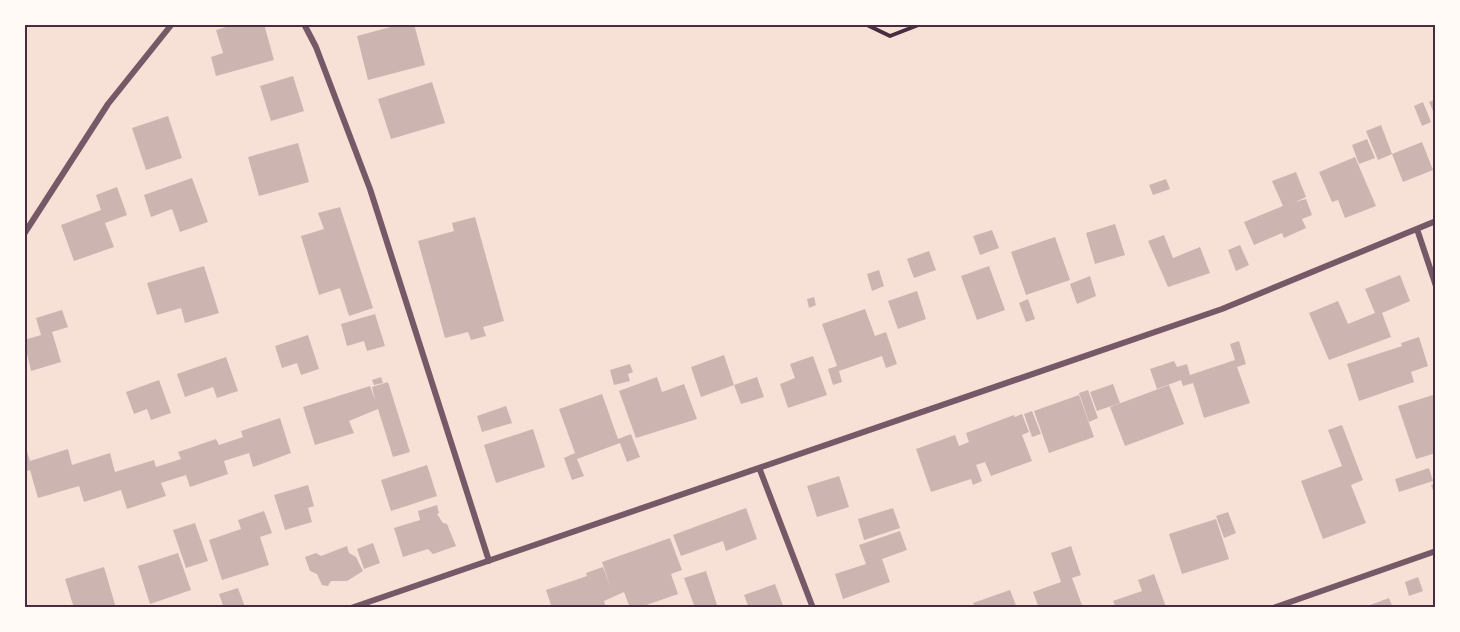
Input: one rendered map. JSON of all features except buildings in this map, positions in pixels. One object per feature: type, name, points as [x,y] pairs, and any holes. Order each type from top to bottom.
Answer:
[{"type":"street","points":[[24,234],[108,104],[172,24]]},
{"type":"street","points":[[304,24],[316,47],[370,189],[489,561]]},
{"type":"street","points":[[351,608],[759,470],[1222,309],[1436,221]]},
{"type":"street","points":[[1417,229],[1436,286]]},
{"type":"street","points":[[759,470],[813,608]]},
{"type":"street","points":[[1273,608],[1436,551]]},
{"type":"path","points":[[865,24],[890,36],[921,24]]}]
